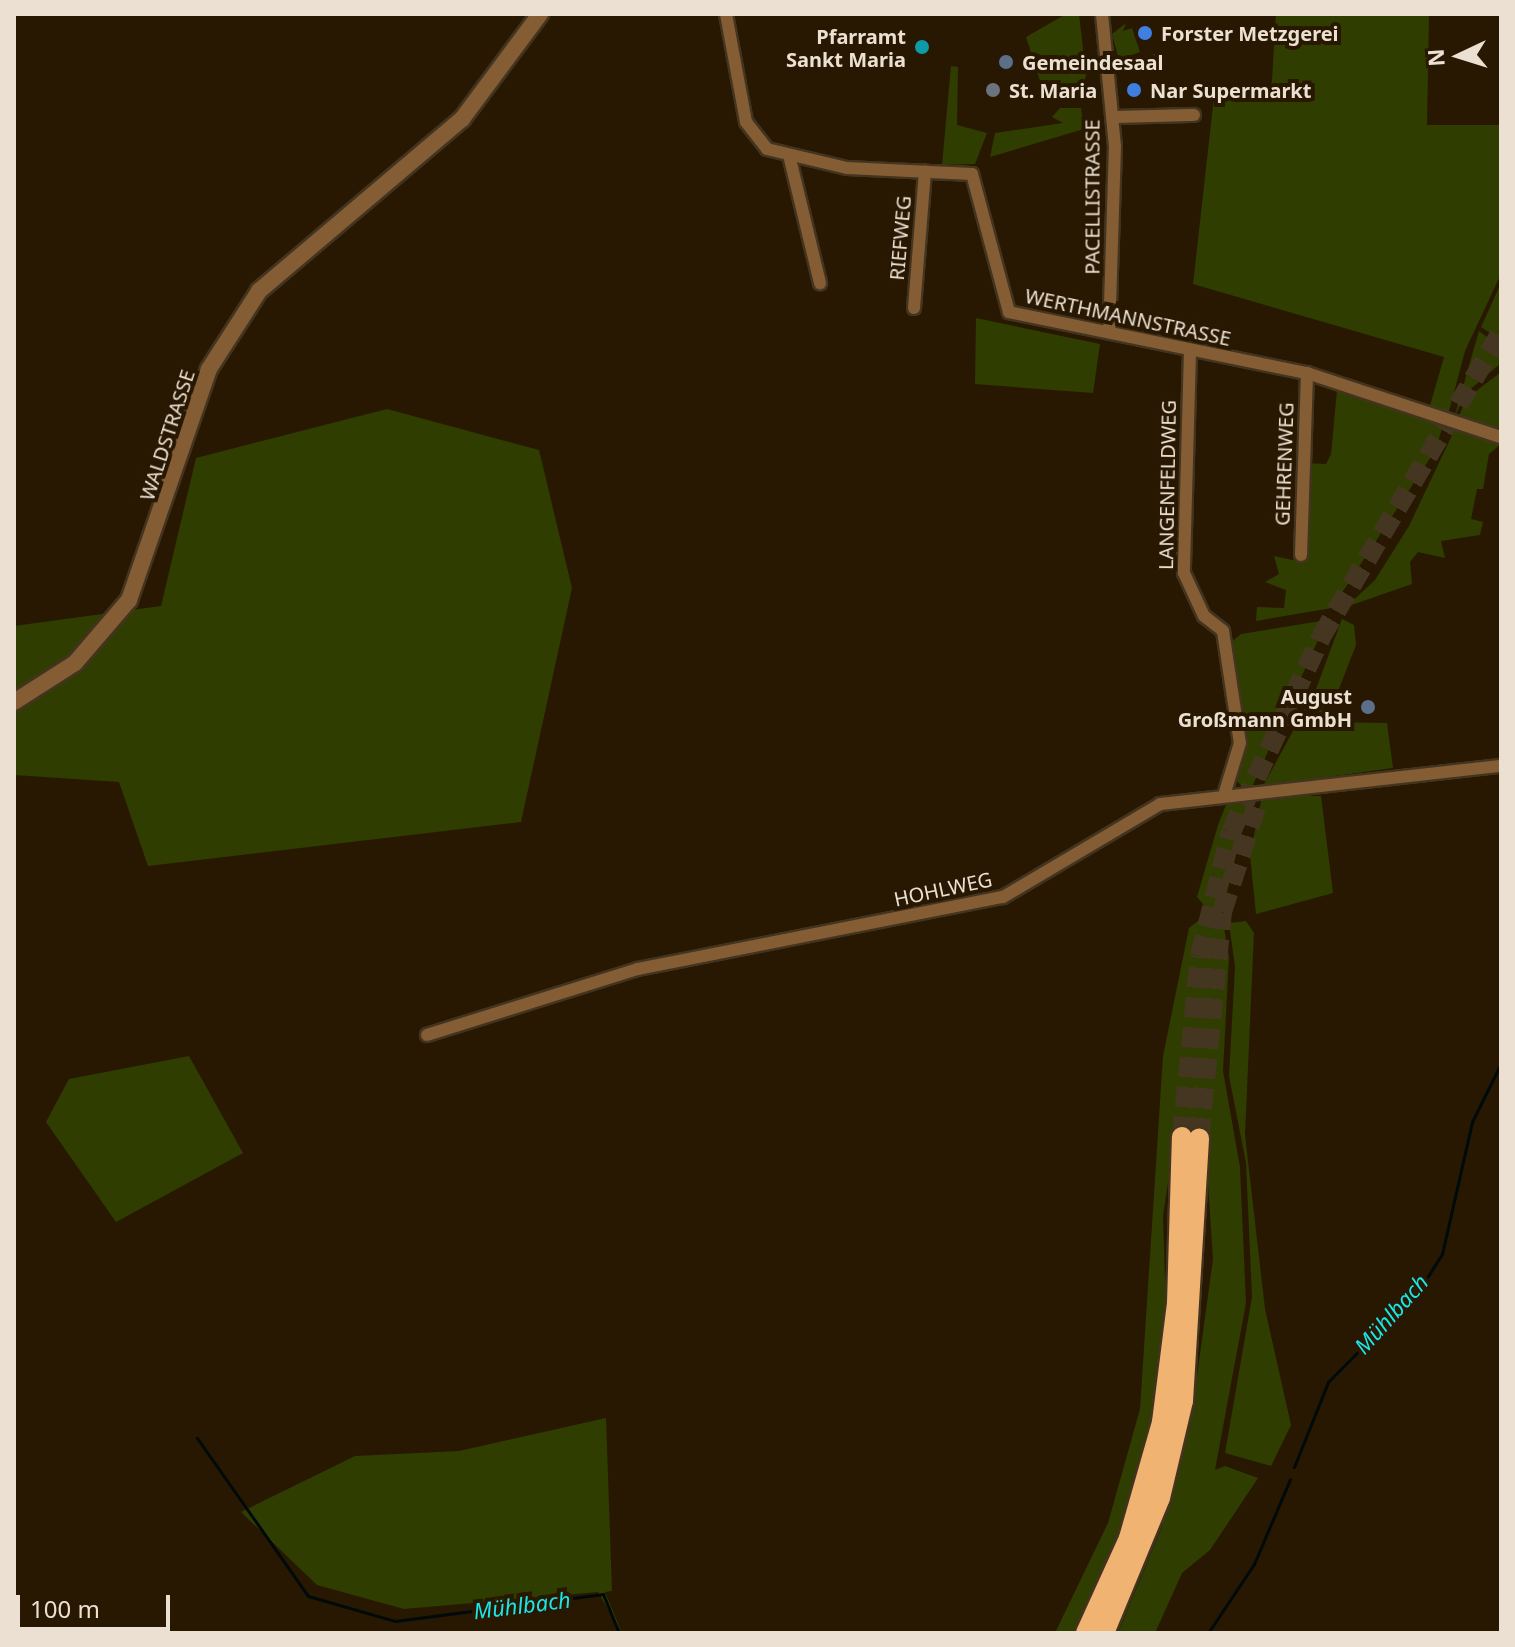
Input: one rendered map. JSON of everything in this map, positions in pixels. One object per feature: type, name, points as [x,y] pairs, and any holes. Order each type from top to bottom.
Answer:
[{"type":"highway","points":[[1086,1633],[1129,1538],[1162,1422],[1177,1303],[1190,1138],[1183,1401],[1155,1511],[1104,1633]]},
{"type":"street","name":"WALDSTRASSE","points":[[14,702],[75,663],[129,600],[198,395],[259,291],[462,119],[540,14]]},
{"type":"street","name":"WERTHMANNSTRASSE","points":[[726,14],[754,138],[790,159],[972,174],[1009,312],[1190,352],[1307,373],[1501,437]]},
{"type":"street","name":"PACELLISTRASSE","points":[[1102,14],[1112,117],[1109,332]]},
{"type":"street","points":[[1112,117],[1194,115]]},
{"type":"street","points":[[790,159],[820,283]]},
{"type":"street","name":"RIEFWEG","points":[[914,308],[925,171]]},
{"type":"street","name":"LANGENFELDWEG","points":[[1190,352],[1184,573],[1204,616],[1223,631],[1240,743],[1225,792]]},
{"type":"street","name":"GEHRENWEG","points":[[1301,555],[1307,373]]},
{"type":"street","name":"HOHLWEG","points":[[427,1035],[638,969],[1003,897],[1146,810],[1225,792],[1306,790],[1501,766]]},
{"type":"green space","points":[[1066,14],[1079,14],[1086,75],[1084,82],[1055,91],[1040,81],[1026,37]]},
{"type":"green space","points":[[1276,14],[1429,14],[1427,125],[1501,125],[1501,274],[1465,351],[1448,415],[1429,409],[1444,357],[1193,284],[1214,97],[1271,97]]},
{"type":"green space","points":[[1126,23],[1123,31],[1132,28],[1140,52],[1119,60],[1112,34]]},
{"type":"green space","points":[[1159,53],[1162,64],[1134,73],[1135,59]]},
{"type":"green space","points":[[951,66],[958,67],[957,125],[987,133],[975,164],[942,165]]},
{"type":"green space","points":[[1060,108],[1081,108],[1084,129],[990,157],[995,133],[1063,123],[1052,117]]},
{"type":"green space","points":[[1501,283],[1501,340],[1481,327]]},
{"type":"green space","points":[[976,318],[1100,344],[1093,393],[975,384]]},
{"type":"green space","points":[[1479,331],[1499,346],[1500,364],[1466,393],[1454,418]]},
{"type":"green space","points":[[1501,372],[1501,432],[1458,418],[1467,398]]},
{"type":"green space","points":[[1337,390],[1443,425],[1436,449],[1332,608],[1256,621],[1257,607],[1284,608],[1286,590],[1265,582],[1279,574],[1274,556],[1302,562],[1306,463],[1326,464],[1331,454]]},
{"type":"green space","points":[[387,409],[539,450],[572,588],[521,822],[148,866],[119,782],[14,775],[14,626],[161,606],[196,458]]},
{"type":"green space","points":[[1455,429],[1501,444],[1489,454],[1483,489],[1477,489],[1471,519],[1483,522],[1480,535],[1441,541],[1445,558],[1418,552],[1410,562],[1412,584],[1346,607],[1375,580],[1409,526]]},
{"type":"green space","points":[[1342,619],[1354,625],[1356,645],[1326,722],[1387,723],[1393,768],[1263,786],[1316,689]]},
{"type":"green space","points":[[1327,620],[1252,787],[1241,786],[1234,777],[1243,742],[1230,643],[1241,634]]},
{"type":"green space","points":[[1262,796],[1321,796],[1333,893],[1256,914],[1250,855]]},
{"type":"green space","points":[[1250,797],[1223,909],[1209,911],[1197,897],[1218,825],[1228,800]]},
{"type":"green space","points":[[1202,918],[1223,922],[1229,957],[1223,1071],[1240,1167],[1246,1303],[1215,1470],[1225,1466],[1258,1478],[1210,1550],[1182,1573],[1155,1633],[1118,1633],[1162,1527],[1197,1376],[1213,1259],[1205,1140],[1172,1156],[1163,1216],[1166,1308],[1152,1423],[1121,1530],[1073,1633],[1055,1633],[1108,1523],[1140,1409],[1163,1056],[1189,928]]},
{"type":"green space","points":[[1246,921],[1254,933],[1245,1135],[1265,1309],[1291,1425],[1271,1466],[1225,1453],[1252,1297],[1246,1163],[1229,1076],[1235,967],[1229,923]]},
{"type":"green space","points":[[189,1056],[243,1153],[116,1222],[46,1122],[69,1079]]},
{"type":"green space","points":[[606,1418],[612,1591],[605,1592],[622,1633],[598,1592],[404,1609],[317,1585],[241,1512],[355,1456],[459,1451]]},
{"type":"waterway","name":"Mühlbach","points":[[1294,1467],[1328,1382],[1419,1290],[1442,1254],[1472,1122],[1501,1063]]},
{"type":"waterway","name":"Mühlbach","points":[[197,1438],[308,1596],[395,1621],[603,1594],[619,1633]]},
{"type":"waterway","name":"Mühlbach","points":[[1208,1633],[1254,1564],[1290,1479]]},
{"type":"tunnel","points":[[1182,1137],[1200,956],[1231,832],[1321,637],[1501,333]]},
{"type":"tunnel","points":[[1199,1138],[1222,912],[1258,801]]},
{"type":"place","name":"Forster Metzgerei","points":[[1145,33]]},
{"type":"place","name":"Pfarramt Sankt Maria","points":[[922,47]]},
{"type":"place","name":"Gemeindesaal","points":[[1006,62]]},
{"type":"place","name":"St. Maria","points":[[993,90]]},
{"type":"place","name":"Nar Supermarkt","points":[[1134,90]]},
{"type":"place","name":"August Großmann GmbH","points":[[1368,707]]}]
